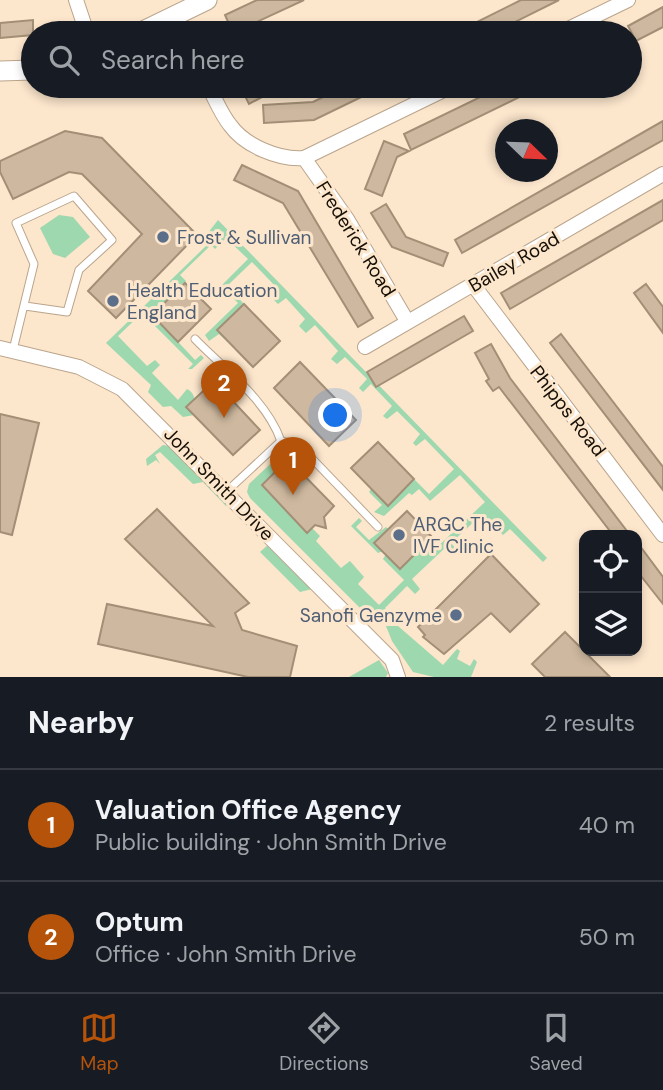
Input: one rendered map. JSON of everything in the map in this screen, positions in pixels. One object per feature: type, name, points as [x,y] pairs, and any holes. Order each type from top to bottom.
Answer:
[{"type":"street","points":[[76,0],[83,21]]},
{"type":"street","points":[[182,21],[207,0]]},
{"type":"street","points":[[585,21],[628,0]]},
{"type":"street","points":[[0,71],[21,70]]},
{"type":"street","points":[[215,98],[230,126],[249,142],[291,159],[304,158],[427,98]]},
{"type":"street","name":"Frederick Road","points":[[304,158],[347,219],[407,321]]},
{"type":"street","name":"Bailey Road","points":[[365,347],[663,174]]},
{"type":"street","name":"Phipps Road","points":[[474,285],[485,304],[663,536]]},
{"type":"street","name":"John Smith Drive","points":[[7,349],[79,367],[122,388],[392,660],[398,677]]},
{"type":"lane","points":[[7,349],[25,306],[34,264],[16,223],[74,196],[113,240],[79,270],[67,312],[25,306]]},
{"type":"lane","points":[[195,339],[245,387],[274,422],[281,441]]},
{"type":"lane","points":[[226,492],[281,441]]},
{"type":"lane","points":[[281,441],[299,445],[378,527]]},
{"type":"green space","points":[[59,215],[73,217],[90,237],[65,258],[53,254],[40,228]]},
{"type":"green space","points":[[218,220],[547,558],[543,562],[510,529],[503,535],[491,522],[486,525],[478,518],[451,543],[458,551],[453,556],[446,547],[412,579],[420,589],[415,594],[407,586],[385,608],[395,620],[374,622],[250,498],[247,492],[249,484],[281,454],[282,465],[262,485],[307,532],[312,528],[320,536],[316,541],[341,568],[350,561],[364,577],[358,584],[379,605],[404,580],[383,559],[386,554],[400,569],[428,542],[435,549],[485,502],[460,475],[430,501],[419,489],[412,495],[409,493],[384,516],[374,512],[382,505],[369,492],[371,489],[388,505],[414,479],[429,494],[454,469],[425,439],[416,446],[413,443],[420,434],[397,411],[387,419],[383,416],[392,406],[371,384],[363,392],[359,388],[367,379],[345,357],[337,364],[331,359],[338,351],[315,325],[306,333],[299,326],[305,319],[286,298],[278,304],[272,298],[279,290],[252,262],[227,286],[244,304],[217,330],[232,346],[219,334],[209,341],[205,335],[238,303],[221,286],[248,259],[226,238],[215,249],[211,245],[180,275],[186,281],[153,315],[195,360],[201,355],[204,358],[192,369],[188,369],[193,364],[142,313],[118,336],[147,366],[155,360],[160,365],[152,373],[178,400],[187,389],[190,391],[195,400],[194,415],[183,417],[171,406],[163,407],[148,392],[151,385],[106,343],[208,244],[204,238]]},
{"type":"green space","points":[[163,445],[170,446],[230,503],[226,506],[203,482],[193,484],[160,452],[155,455],[160,464],[156,460],[147,466],[146,459]]},
{"type":"green space","points":[[359,518],[362,521],[356,527],[369,540],[386,527],[388,529],[375,543],[383,551],[378,553],[351,526]]},
{"type":"green space","points":[[269,544],[312,589],[300,592],[260,552]]},
{"type":"green space","points":[[386,626],[398,626],[443,665],[457,649],[460,651],[457,659],[470,666],[474,659],[477,662],[471,677],[434,677],[413,672],[392,641]]},
{"type":"green space","points":[[379,660],[388,673],[386,677],[349,677]]},
{"type":"building","points":[[257,0],[304,0],[259,21],[228,21],[225,15]]},
{"type":"building","points":[[521,0],[559,0],[517,21],[479,21]]},
{"type":"building","points":[[663,7],[663,27],[642,38],[642,21],[637,21]]},
{"type":"building","points":[[21,21],[21,36],[0,38],[0,23]]},
{"type":"building","points":[[246,98],[260,98],[249,104]]},
{"type":"building","points":[[321,98],[359,98],[314,120],[264,123],[263,105],[313,102]]},
{"type":"building","points":[[478,98],[517,98],[411,150],[404,134]]},
{"type":"building","points":[[663,121],[663,140],[462,253],[455,240]]},
{"type":"building","points":[[65,131],[102,138],[197,235],[116,318],[88,291],[142,234],[82,174],[69,172],[13,199],[0,172],[0,161]]},
{"type":"building","points":[[384,141],[409,151],[397,157],[382,196],[365,189]]},
{"type":"building","points":[[242,165],[298,191],[373,318],[358,327],[283,203],[234,180]]},
{"type":"building","points":[[663,200],[663,220],[510,309],[501,293]]},
{"type":"building","points":[[386,204],[406,237],[448,253],[443,266],[392,247],[371,213]]},
{"type":"building","points":[[185,283],[211,309],[178,342],[152,315]]},
{"type":"building","points":[[646,284],[663,307],[663,333],[634,293]]},
{"type":"building","points":[[244,304],[280,341],[253,367],[217,330]]},
{"type":"building","points":[[464,316],[473,331],[376,387],[367,372]]},
{"type":"building","points":[[561,334],[663,467],[663,490],[550,343]]},
{"type":"building","points":[[491,344],[510,378],[626,530],[609,530],[499,387],[493,391],[475,353]]},
{"type":"building","points":[[300,362],[356,420],[329,446],[274,388]]},
{"type":"building","points":[[214,381],[260,430],[233,455],[186,407]]},
{"type":"building","points":[[0,414],[39,423],[12,535],[0,532]]},
{"type":"building","points":[[378,442],[414,479],[388,506],[351,468]]},
{"type":"building","points":[[288,459],[334,506],[324,517],[326,528],[315,525],[307,533],[262,485]]},
{"type":"building","points":[[157,509],[249,603],[235,613],[242,630],[297,646],[290,677],[248,677],[98,644],[107,604],[213,626],[125,539]]},
{"type":"building","points":[[407,511],[432,537],[400,569],[374,543]]},
{"type":"building","points":[[642,549],[663,577],[663,604],[642,577]]},
{"type":"building","points":[[491,554],[539,604],[510,632],[491,613],[444,654],[423,637],[425,635],[418,627]]},
{"type":"building","points":[[565,632],[579,646],[579,656],[589,656],[610,677],[545,677],[532,664]]},
{"type":"place","name":"Frost & Sullivan","points":[[163,237]]},
{"type":"place","name":"Health Education England","points":[[113,301]]},
{"type":"place","name":"Optum","points":[[224,418]]},
{"type":"place","name":"Valuation Office Agency","points":[[293,495]]},
{"type":"place","name":"ARGC The IVF Clinic","points":[[399,535]]},
{"type":"place","name":"Sanofi Genzyme","points":[[456,615]]}]
